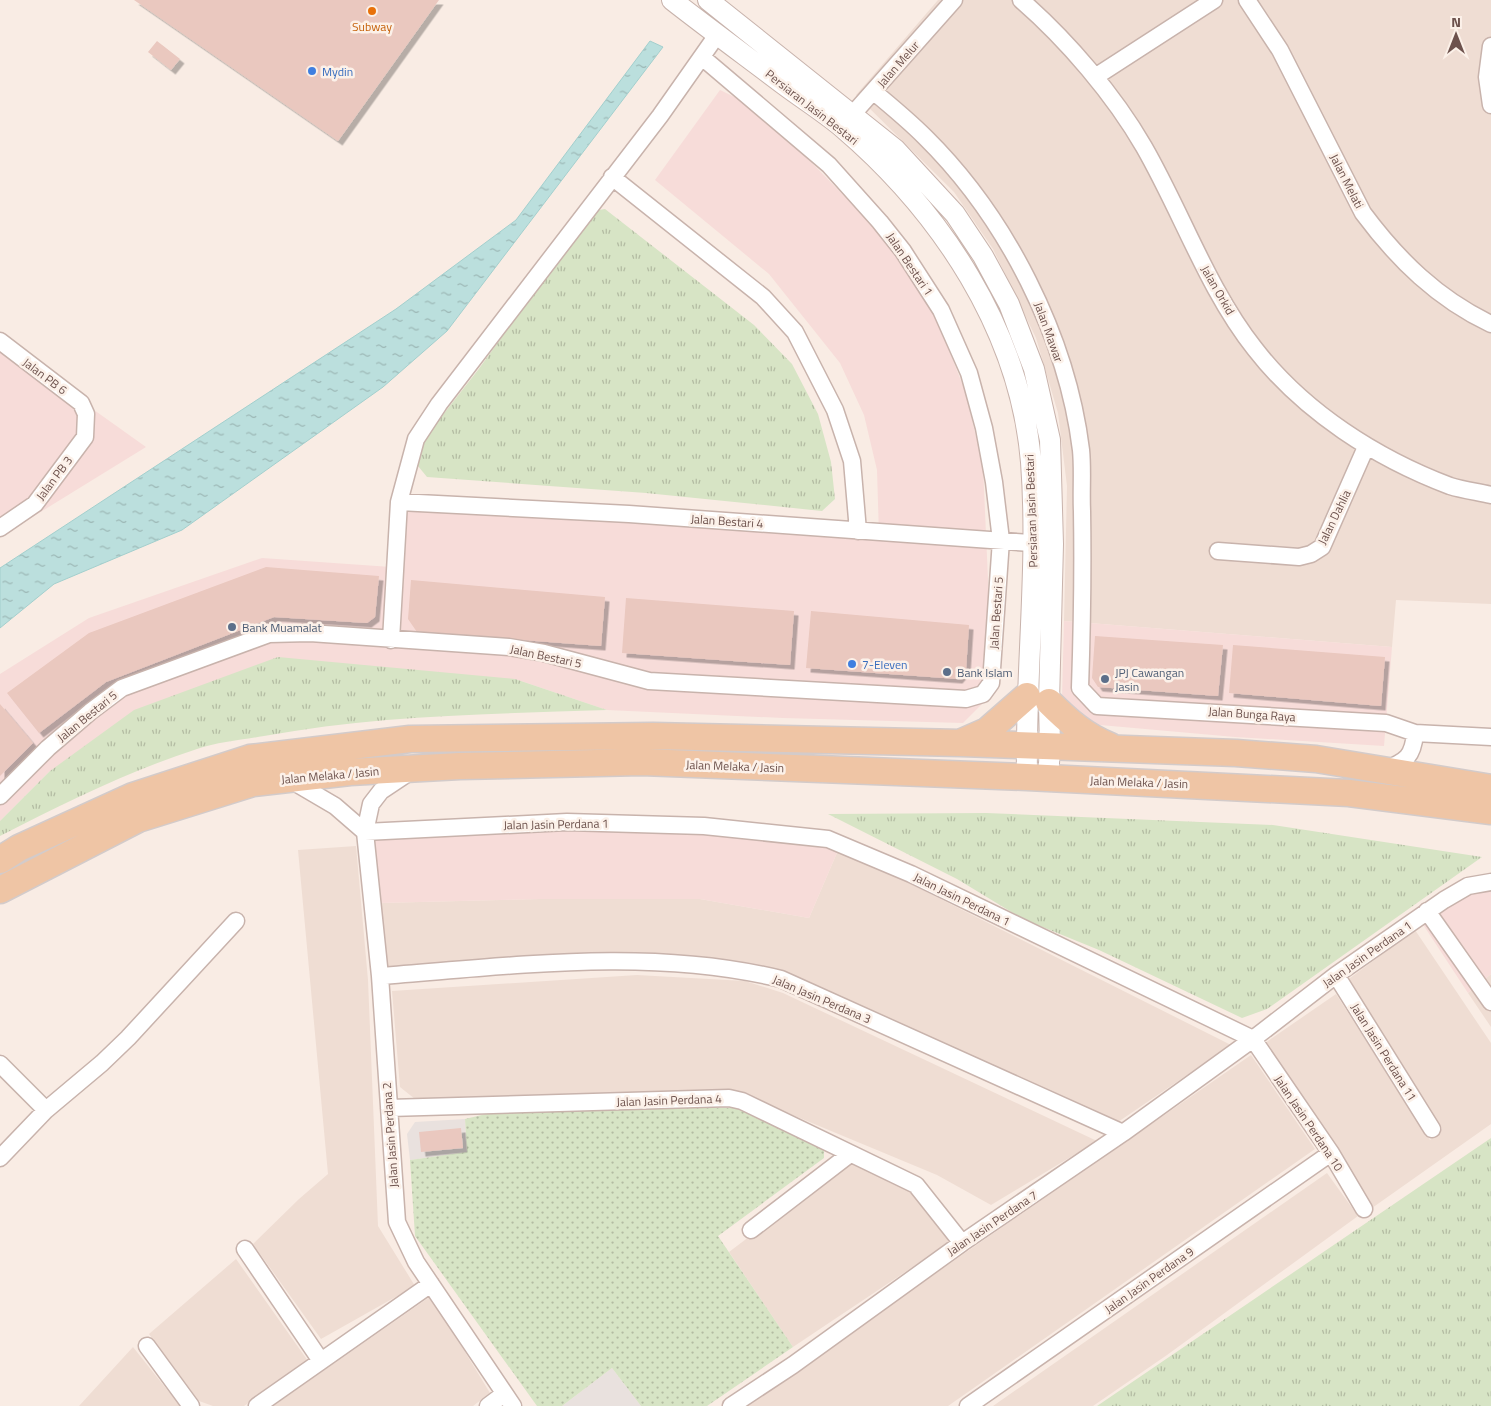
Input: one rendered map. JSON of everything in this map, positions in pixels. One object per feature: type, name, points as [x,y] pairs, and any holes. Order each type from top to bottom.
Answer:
[{"type":"main road","points":[[961,742],[987,731],[1038,699],[1089,738],[1119,749]]},
{"type":"main road","name":"Jalan Melaka / Jasin","points":[[0,860],[19,848],[133,796],[250,758],[410,739],[654,736],[961,742],[1038,747],[1236,753],[1316,759],[1491,788]]},
{"type":"main road","name":"Jalan Melaka / Jasin","points":[[0,890],[138,819],[253,783],[288,778],[415,769],[642,762],[1349,793],[1491,810]]},
{"type":"street","name":"Persiaran Jasin Bestari","points":[[672,0],[717,35],[848,120],[896,148],[955,214],[983,256],[1009,304],[1034,369],[1050,440],[1038,699],[1037,778]]},
{"type":"street","name":"Persiaran Jasin Bestari","points":[[708,0],[848,120]]},
{"type":"street","name":"Jalan Melur","points":[[848,120],[954,0]]},
{"type":"street","name":"Jalan Orkid","points":[[1021,0],[1051,26],[1095,77],[1144,146],[1211,280],[1254,349],[1298,396],[1366,447],[1451,486],[1491,495]]},
{"type":"street","points":[[1095,77],[1214,0]]},
{"type":"street","name":"Jalan Melati","points":[[1247,0],[1280,50],[1363,213],[1381,237],[1408,267],[1446,298],[1491,324]]},
{"type":"street","points":[[391,640],[399,502],[416,439],[439,404],[703,58],[717,35]]},
{"type":"street","points":[[1491,46],[1487,77],[1491,105]]},
{"type":"street","name":"Jalan Bestari 1","points":[[703,58],[829,165],[903,251],[941,310],[969,374],[984,428],[1001,540]]},
{"type":"street","name":"Jalan Mawar","points":[[874,92],[925,137],[966,182],[1010,245],[1042,308],[1066,380],[1081,450],[1082,628]]},
{"type":"street","points":[[612,177],[762,297],[796,332],[835,410],[852,461],[858,531]]},
{"type":"street","name":"Jalan PB 6","points":[[0,341],[81,403],[86,414]]},
{"type":"street","name":"Jalan PB 3","points":[[0,528],[34,504],[85,438],[86,414]]},
{"type":"street","name":"Jalan Dahlia","points":[[1218,551],[1299,557],[1311,554],[1322,547],[1366,447]]},
{"type":"street","name":"Jalan Bestari 4","points":[[399,502],[628,514],[929,538],[1001,540],[1044,544]]},
{"type":"street","name":"Jalan Bestari 5","points":[[0,796],[48,748],[90,712],[122,688],[269,634],[310,633],[508,647],[544,653],[648,681],[966,699],[983,694],[991,682],[1001,540]]},
{"type":"street","name":"Jalan Bunga Raya","points":[[1082,628],[1080,688],[1097,706],[1386,724],[1415,733],[1491,737]]},
{"type":"street","points":[[1383,771],[1404,762],[1414,748],[1415,733]]},
{"type":"street","name":"Jalan Jasin Perdana 2","points":[[415,769],[381,791],[371,804],[365,832],[380,976],[396,1222],[431,1284],[508,1400]]},
{"type":"street","points":[[288,778],[335,806],[365,832]]},
{"type":"street","name":"Jalan Jasin Perdana 1","points":[[365,832],[567,822],[704,826],[828,838],[911,874],[1253,1039],[1336,975],[1427,911],[1468,886],[1491,882]]},
{"type":"street","points":[[1427,911],[1491,1002]]},
{"type":"street","points":[[0,1158],[46,1110],[115,1051],[236,921]]},
{"type":"street","name":"Jalan Jasin Perdana 3","points":[[380,976],[532,964],[604,962],[683,962],[739,969],[781,979],[1123,1133]]},
{"type":"street","name":"Jalan Jasin Perdana 11","points":[[1336,975],[1432,1129]]},
{"type":"street","name":"Jalan Jasin Perdana 7","points":[[731,1406],[793,1365],[962,1242],[1123,1133],[1253,1039]]},
{"type":"street","name":"Jalan Jasin Perdana 10","points":[[1253,1039],[1331,1154],[1364,1209]]},
{"type":"street","points":[[0,1064],[46,1110]]},
{"type":"street","name":"Jalan Jasin Perdana 4","points":[[388,1108],[729,1098],[742,1101],[916,1186],[962,1242]]},
{"type":"street","points":[[751,1230],[850,1154]]},
{"type":"street","name":"Jalan Jasin Perdana 9","points":[[968,1406],[1331,1154]]},
{"type":"street","points":[[245,1249],[321,1361]]},
{"type":"street","points":[[257,1406],[431,1284]]},
{"type":"street","points":[[146,1346],[191,1406]]},
{"type":"street","points":[[488,1406],[508,1400]]},
{"type":"shaded area","points":[[938,0],[1491,0],[1491,604],[1396,600],[1392,647],[1064,621],[1067,486],[1058,413],[1036,338],[993,249],[954,192],[856,95]]},
{"type":"shaded area","points":[[720,90],[747,103],[813,164],[888,241],[935,314],[965,391],[983,466],[993,693],[963,723],[783,718],[607,710],[515,679],[50,771],[0,821],[0,674],[89,618],[262,558],[391,567],[395,495],[879,535],[877,470],[864,415],[840,363],[769,274],[655,180]]},
{"type":"shaded area","points":[[0,343],[146,447],[0,537]]},
{"type":"shaded area","points":[[1064,621],[1392,647],[1384,746],[1235,737],[1089,724],[1062,698]]},
{"type":"shaded area","points":[[575,820],[839,848],[809,918],[700,899],[541,899],[380,903],[370,835]]},
{"type":"shaded area","points":[[356,846],[368,980],[378,1226],[415,1286],[321,1339],[253,1244],[299,1199],[328,1174],[298,850]]},
{"type":"shaded area","points":[[839,848],[1231,1045],[1115,1124],[780,971],[679,958],[384,970],[380,903],[541,899],[700,899],[809,918]]},
{"type":"shaded area","points":[[1491,888],[1491,974],[1468,993],[1422,923],[1468,893]]},
{"type":"shaded area","points":[[1415,930],[1491,1043],[1491,1124],[1372,1208],[1265,1043],[1336,994],[1430,1140],[1442,1129],[1346,981]]},
{"type":"shaded area","points":[[1491,974],[1491,1027],[1468,993]]},
{"type":"shaded area","points":[[637,975],[745,981],[783,993],[1097,1141],[991,1205],[937,1175],[735,1091],[415,1099],[400,1087],[392,991]]},
{"type":"shaded area","points":[[1251,1055],[1315,1149],[948,1406],[744,1406]]},
{"type":"shaded area","points":[[465,1119],[467,1152],[410,1160],[407,1134],[415,1122]]},
{"type":"shaded area","points":[[850,1160],[914,1192],[953,1240],[793,1347],[729,1252]]},
{"type":"shaded area","points":[[1327,1173],[1358,1216],[1167,1355],[1093,1406],[993,1406]]},
{"type":"shaded area","points":[[236,1259],[308,1361],[244,1406],[213,1406],[199,1401],[149,1334]]},
{"type":"shaded area","points":[[431,1296],[490,1393],[473,1406],[273,1406]]},
{"type":"shaded area","points":[[133,1347],[180,1406],[79,1406]]},
{"type":"shaded area","points":[[612,1368],[641,1406],[562,1406]]},
{"type":"green space","points":[[605,209],[754,325],[792,364],[818,414],[831,462],[835,499],[822,511],[646,493],[427,477],[418,466],[420,444],[478,370],[593,211]]},
{"type":"green space","points":[[278,657],[515,679],[607,710],[478,714],[392,720],[307,729],[230,741],[197,749],[122,777],[0,836],[0,821],[50,771],[134,710]]},
{"type":"green space","points":[[986,813],[1273,825],[1482,857],[1267,1009],[1242,1018],[1099,950],[1023,919],[957,879],[828,814]]},
{"type":"green space","points":[[610,1106],[739,1108],[824,1148],[824,1158],[718,1236],[793,1347],[707,1406],[641,1406],[612,1368],[562,1406],[537,1406],[415,1236],[410,1160],[467,1152],[465,1119],[486,1114]]},
{"type":"green space","points":[[1491,1138],[1491,1406],[1097,1406]]},
{"type":"water","points":[[650,41],[663,47],[447,331],[383,387],[182,530],[54,584],[0,628],[0,568],[396,309],[516,220]]},
{"type":"building","name":"Mydin","points":[[134,0],[439,0],[338,141]]},
{"type":"building","points":[[157,41],[180,59],[171,70],[148,52]]},
{"type":"building","points":[[266,567],[379,576],[375,617],[367,623],[274,617],[106,682],[39,733],[7,693],[89,633]]},
{"type":"building","points":[[411,580],[605,597],[601,646],[417,632],[408,619]]},
{"type":"building","points":[[626,598],[794,611],[790,665],[622,653]]},
{"type":"building","points":[[811,611],[969,625],[966,670],[958,679],[806,668]]},
{"type":"building","points":[[1095,636],[1223,645],[1218,696],[1098,687],[1092,678]]},
{"type":"building","points":[[1233,645],[1385,657],[1381,706],[1229,693]]},
{"type":"building","points":[[0,704],[33,743],[0,776]]},
{"type":"building","points":[[461,1128],[463,1148],[421,1152],[419,1132]]},
{"type":"place","name":"Subway","points":[[372,11]]},
{"type":"place","name":"Mydin","points":[[312,71]]},
{"type":"place","name":"Bank Muamalat","points":[[232,627]]},
{"type":"place","name":"7-Eleven","points":[[852,664]]},
{"type":"place","name":"Bank Islam","points":[[947,672]]},
{"type":"place","name":"JPJ Cawangan Jasin","points":[[1105,679]]}]
